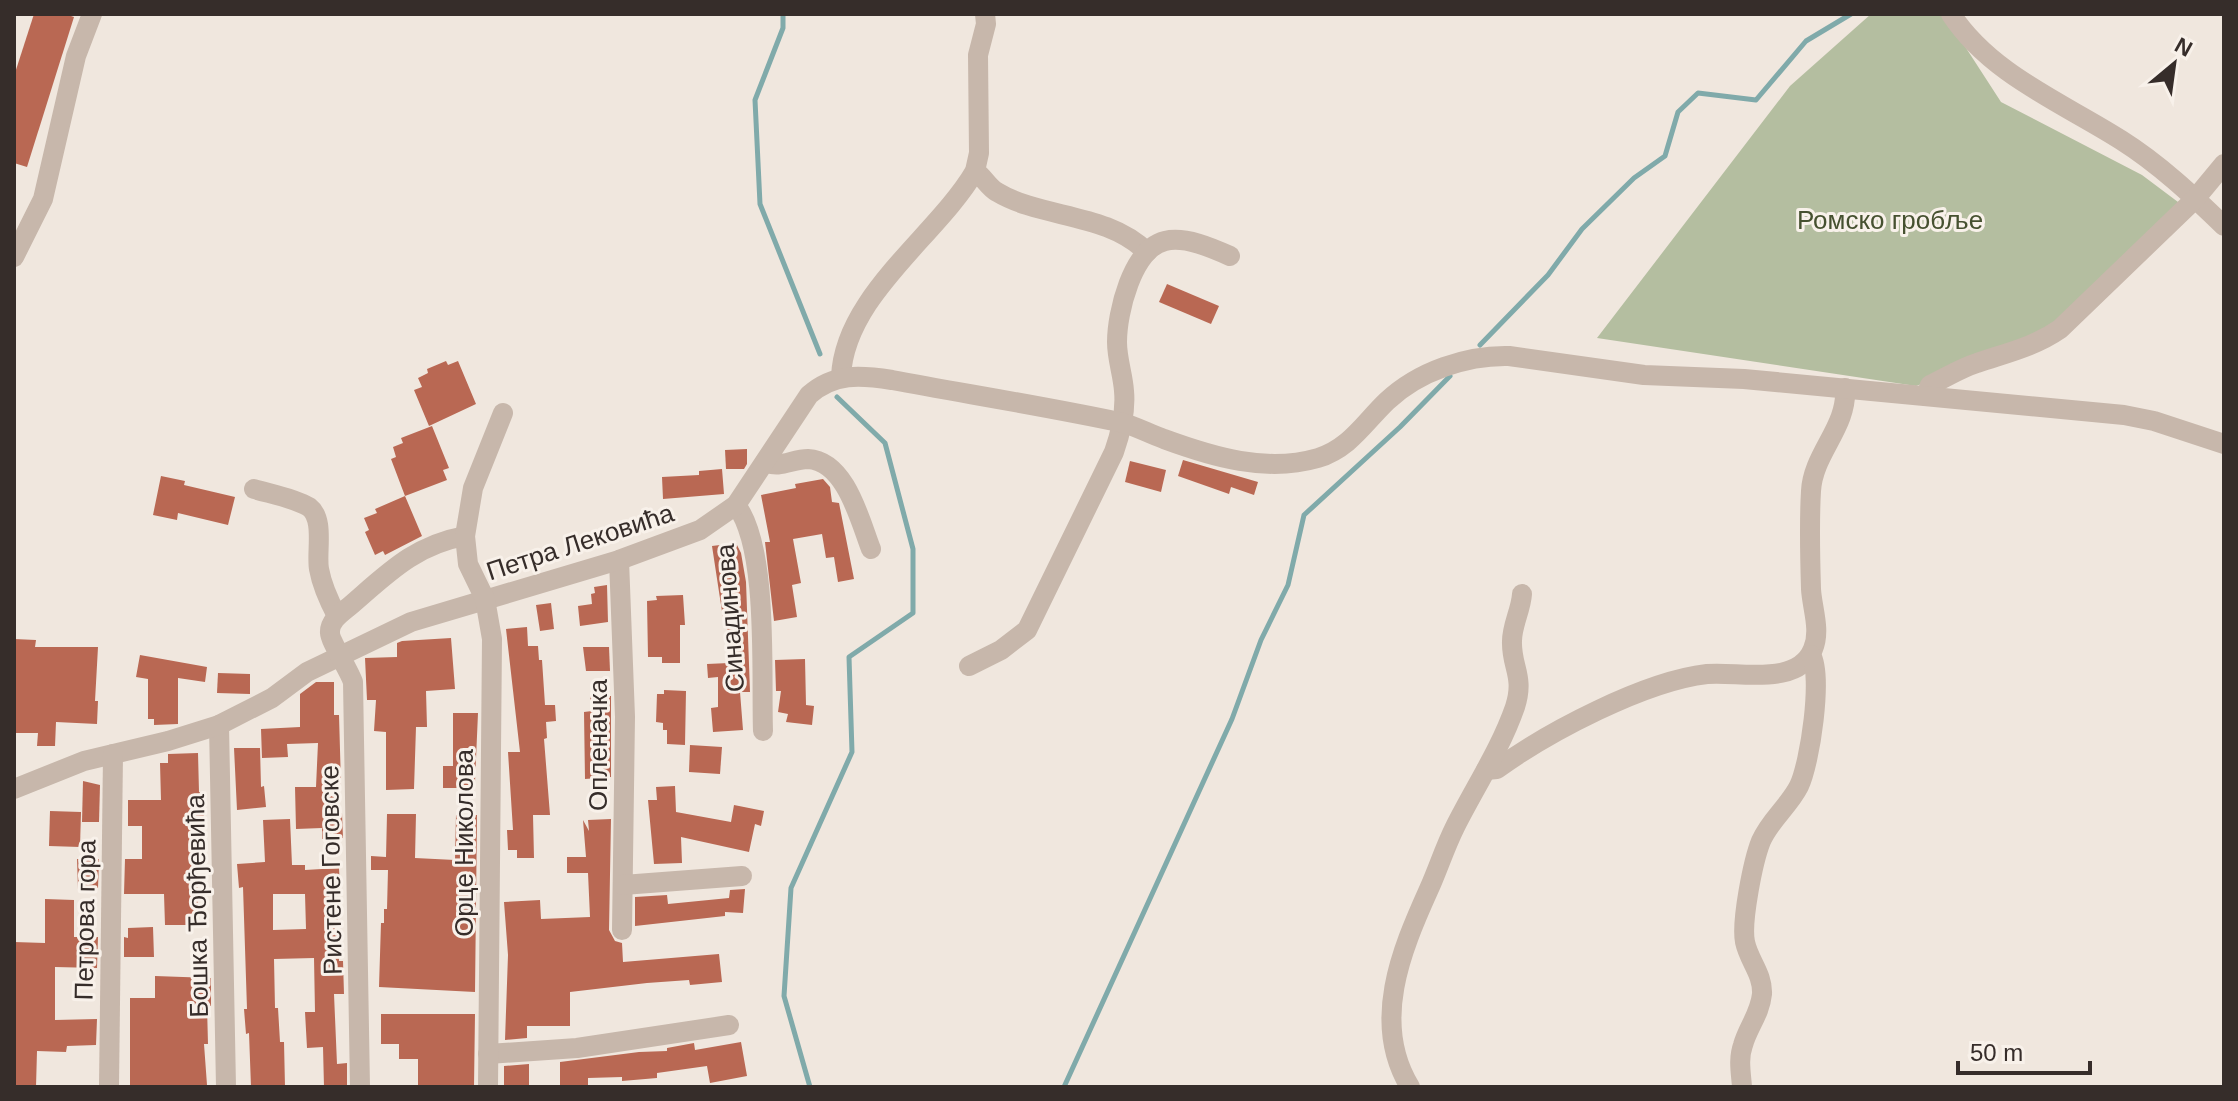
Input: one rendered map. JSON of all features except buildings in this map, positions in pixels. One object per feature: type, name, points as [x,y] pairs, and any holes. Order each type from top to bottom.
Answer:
[{"type":"street","points":[[14,257],[43,199],[73,67],[92,14]]},
{"type":"street","points":[[985,14],[986,24],[978,55],[979,153],[975,171],[867,307],[841,355],[841,377],[860,375],[892,380],[1123,423],[1227,460],[1247,463],[1316,458],[1337,450],[1354,438],[1389,399],[1421,378],[1462,361],[1491,356],[1644,375],[1744,379],[2124,415],[2154,421],[2224,444]]},
{"type":"street","points":[[1951,14],[1988,56],[2010,73],[2132,147],[2224,226]]},
{"type":"street","points":[[1926,396],[1930,385],[1950,375],[1973,364],[2042,342],[2060,329],[2195,199],[2224,164]]},
{"type":"street","points":[[975,171],[997,192],[1108,227],[1128,236],[1147,252]]},
{"type":"street","points":[[969,666],[1016,641],[1032,622],[1114,452],[1123,423],[1124,393],[1117,347],[1118,328],[1126,293],[1147,252],[1167,240],[1182,241],[1230,256]]},
{"type":"street","name":"Петра Лековића","points":[[14,789],[84,761],[219,725],[272,698],[307,672],[411,622],[619,560],[700,530],[736,505],[809,395],[818,387],[841,377]]},
{"type":"street","points":[[1486,770],[1497,769],[1567,727],[1665,683],[1707,674],[1789,671],[1811,655],[1817,638],[1810,565],[1812,483],[1819,459],[1841,420],[1845,388]]},
{"type":"street","points":[[254,489],[307,506],[315,513],[319,567],[326,596],[337,616],[406,558],[437,542],[465,536],[473,488],[503,413]]},
{"type":"street","points":[[765,462],[778,466],[809,459],[822,462],[832,469],[846,487],[871,549]]},
{"type":"street","name":"Синадинова","points":[[736,505],[748,524],[759,598],[763,731]]},
{"type":"street","name":"Орце Николова","points":[[465,536],[468,564],[485,599],[492,639],[488,1087]]},
{"type":"street","name":"Опленачка","points":[[619,560],[625,717],[622,930]]},
{"type":"street","points":[[1410,1087],[1397,1063],[1391,1036],[1392,1004],[1400,959],[1408,933],[1454,829],[1505,733],[1518,694],[1519,672],[1511,641],[1522,594]]},
{"type":"street","name":"Ристене Гоговске","points":[[337,616],[330,636],[353,682],[360,1087]]},
{"type":"street","points":[[1742,1087],[1741,1053],[1757,1016],[1762,988],[1744,939],[1745,917],[1761,842],[1792,798],[1806,765],[1815,696],[1815,665],[1811,655]]},
{"type":"street","name":"Бошка Ђорђевића","points":[[219,725],[226,1087]]},
{"type":"street","name":"Петрова гора","points":[[109,1087],[113,754]]},
{"type":"street","points":[[623,885],[742,876]]},
{"type":"street","points":[[488,1054],[577,1048],[729,1025]]},
{"type":"green space","name":"Ромско гробље","points":[[1871,14],[1944,14],[2001,102],[2142,175],[2186,208],[2049,338],[1916,386],[1597,338],[1790,86]]},
{"type":"waterway","points":[[783,14],[783,28],[755,100],[760,204],[820,354]]},
{"type":"waterway","points":[[1480,345],[1548,275],[1582,229],[1634,178],[1665,156],[1678,112],[1698,93],[1756,100],[1806,41],[1851,14]]},
{"type":"waterway","points":[[1064,1087],[1232,719],[1261,640],[1288,585],[1304,515],[1400,427],[1450,376]]},
{"type":"waterway","points":[[810,1087],[784,996],[791,888],[852,752],[849,657],[913,613],[913,549],[885,443],[837,397]]}]
